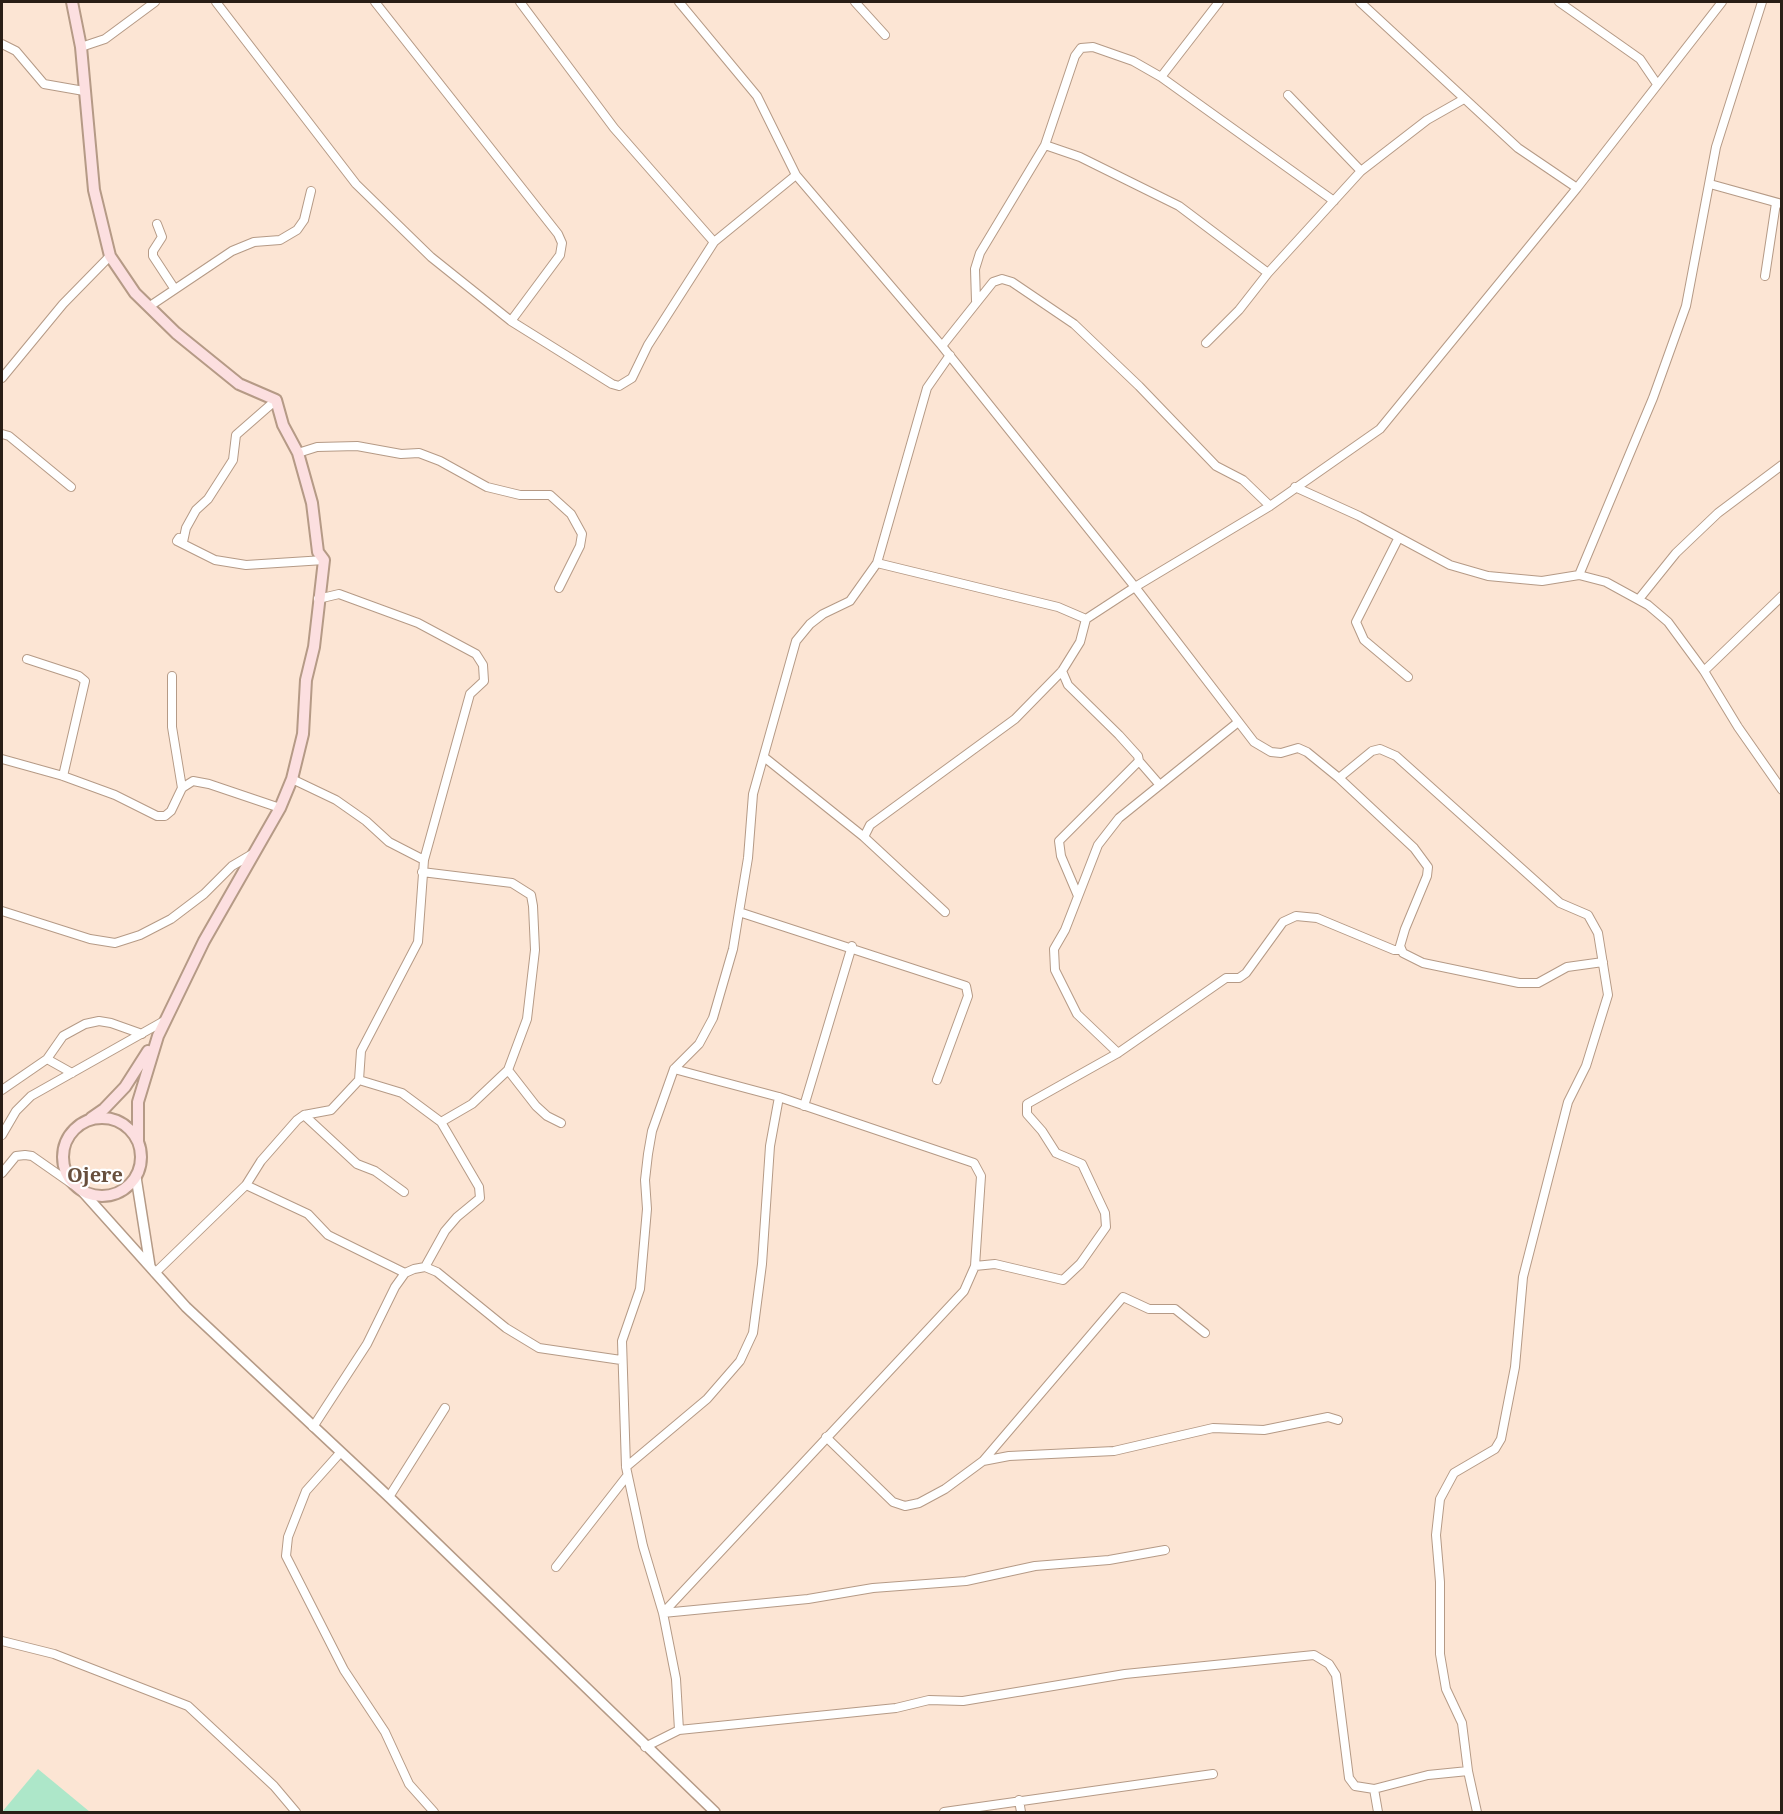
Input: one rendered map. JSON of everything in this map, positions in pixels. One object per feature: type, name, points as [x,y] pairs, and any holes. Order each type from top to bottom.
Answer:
[{"type":"main road","points":[[72,2],[81,47],[94,190],[110,256],[135,293],[176,333],[239,384],[276,400],[283,425],[298,453],[312,503],[318,552],[324,560],[314,647],[306,680],[303,734],[292,779],[280,808],[204,941],[159,1036],[138,1102],[138,1141],[141,1165],[136,1177],[118,1193],[106,1196],[82,1191],[72,1184],[63,1162],[63,1149],[75,1128],[104,1109],[125,1087],[159,1036]]},
{"type":"main road","points":[[86,1121],[110,1119],[131,1131],[138,1141]]},
{"type":"street","points":[[81,47],[105,39],[155,2]]},
{"type":"street","points":[[216,2],[356,184],[431,257],[511,321],[612,384],[619,386],[626,383],[714,242],[796,175]]},
{"type":"street","points":[[375,2],[558,234],[562,243],[560,255],[511,321]]},
{"type":"street","points":[[520,2],[614,128],[714,242]]},
{"type":"street","points":[[679,2],[757,96],[796,175],[950,355],[1135,586],[1254,742],[1272,752],[1281,753],[1298,748],[1307,752],[1339,778],[1414,848],[1428,867],[1427,876],[1405,929],[1401,950]]},
{"type":"street","points":[[855,2],[885,35]]},
{"type":"street","points":[[1161,77],[1219,2]]},
{"type":"street","points":[[1360,2],[1518,148],[1577,188]]},
{"type":"street","points":[[1559,2],[1640,59],[1657,84]]},
{"type":"street","points":[[864,837],[870,825],[1015,719],[1062,671],[1080,642],[1086,619],[1135,586],[1270,506],[1380,429],[1577,188],[1722,2]]},
{"type":"street","points":[[1579,575],[1653,398],[1686,306],[1716,147],[1762,2]]},
{"type":"street","points":[[2,44],[23,58],[44,84],[84,91]]},
{"type":"street","points":[[975,301],[975,269],[980,253],[1045,145],[1075,56],[1081,48],[1093,47],[1132,61],[1161,77],[1334,201]]},
{"type":"street","points":[[1288,95],[1361,171]]},
{"type":"street","points":[[1206,343],[1239,310],[1268,273],[1361,171],[1427,120],[1464,99]]},
{"type":"street","points":[[1045,145],[1080,157],[1179,206],[1268,273]]},
{"type":"street","points":[[1710,184],[1779,203],[1765,276]]},
{"type":"street","points":[[150,306],[232,250],[254,242],[280,240],[289,236],[304,220],[311,191]]},
{"type":"street","points":[[157,224],[162,237],[153,251],[153,256],[174,288]]},
{"type":"street","points":[[2,378],[63,304],[110,256]]},
{"type":"street","points":[[942,346],[975,301],[993,282],[1002,279],[1012,282],[1074,324],[1139,386],[1216,466],[1243,480],[1270,506]]},
{"type":"street","points":[[679,1730],[676,1679],[663,1613],[643,1546],[627,1476],[621,1360],[622,1341],[640,1289],[647,1209],[645,1180],[652,1131],[674,1069],[699,1044],[714,1018],[733,949],[748,858],[753,794],[796,641],[810,624],[823,614],[850,601],[877,563],[927,388],[950,355]]},
{"type":"street","points":[[276,400],[236,435],[233,460],[208,500],[196,510],[186,528],[183,542],[180,538],[177,541],[214,560],[246,565],[324,560]]},
{"type":"street","points":[[2,434],[9,436],[71,487]]},
{"type":"street","points":[[298,453],[317,447],[357,446],[401,454],[419,453],[440,461],[487,487],[520,495],[550,495],[571,514],[582,534],[580,546],[559,588]]},
{"type":"street","points":[[1639,599],[1676,553],[1718,513],[1782,465]]},
{"type":"street","points":[[1295,487],[1359,516],[1450,565],[1488,576],[1542,580],[1579,575],[1606,582],[1639,599],[1668,622],[1704,671],[1738,727],[1782,790]]},
{"type":"street","points":[[1398,538],[1356,622],[1364,640],[1408,677]]},
{"type":"street","points":[[877,563],[1058,607],[1086,619]]},
{"type":"street","points":[[153,1270],[246,1185],[281,1136],[304,1115],[331,1110],[358,1080],[361,1051],[418,942],[424,860],[470,694],[484,681],[483,665],[476,654],[397,615],[339,594],[318,599]]},
{"type":"street","points":[[1704,671],[1782,596]]},
{"type":"street","points":[[27,659],[79,676],[85,681],[63,776]]},
{"type":"street","points":[[1062,671],[1068,685],[1119,735],[1159,784]]},
{"type":"street","points":[[172,676],[172,727],[182,788]]},
{"type":"street","points":[[1118,1053],[1077,1014],[1055,970],[1054,949],[1065,930],[1098,845],[1119,818],[1238,723]]},
{"type":"street","points":[[1339,778],[1372,751],[1380,749],[1396,756],[1560,903],[1588,915],[1598,933],[1608,995],[1586,1066],[1568,1102],[1523,1277],[1515,1367],[1501,1439],[1495,1449],[1454,1473],[1440,1498],[1436,1535],[1440,1582],[1440,1654],[1446,1689],[1462,1723],[1468,1771],[1477,1812]]},
{"type":"street","points":[[764,757],[864,837],[945,912]]},
{"type":"street","points":[[2,759],[63,776],[115,795],[157,816],[165,816],[171,811],[182,788],[193,781],[209,783],[280,808]]},
{"type":"street","points":[[1078,896],[1061,856],[1059,841],[1138,761]]},
{"type":"street","points":[[292,779],[344,805],[366,821],[388,842],[424,860]]},
{"type":"street","points":[[2,911],[90,939],[115,943],[140,936],[171,919],[204,894],[224,873],[255,853]]},
{"type":"street","points":[[422,872],[501,879],[522,887],[531,895],[535,950],[532,986],[527,1019],[508,1070],[472,1104],[441,1122]]},
{"type":"street","points":[[739,912],[852,946],[966,986],[968,996],[937,1080]]},
{"type":"street","points":[[975,1266],[995,1264],[1063,1280],[1080,1264],[1106,1227],[1106,1213],[1082,1164],[1056,1153],[1027,1114],[1027,1104],[1118,1053],[1226,978],[1239,978],[1246,973],[1283,922],[1296,916],[1317,918],[1394,950],[1401,950],[1423,963],[1519,982],[1538,982],[1567,967],[1603,962]]},
{"type":"street","points":[[804,1106],[852,946]]},
{"type":"street","points":[[2,1090],[47,1059],[63,1036],[85,1024],[99,1021],[111,1023],[142,1034]]},
{"type":"street","points":[[2,1135],[16,1111],[32,1096],[166,1021]]},
{"type":"street","points":[[47,1059],[72,1073]]},
{"type":"street","points":[[663,1613],[963,1292],[975,1266],[981,1176],[974,1163],[779,1097],[674,1069]]},
{"type":"street","points":[[508,1070],[536,1106],[547,1116],[561,1123]]},
{"type":"street","points":[[358,1080],[402,1093],[441,1122],[482,1194],[475,1204],[445,1231],[425,1267]]},
{"type":"street","points":[[626,1467],[707,1399],[740,1361],[753,1333],[762,1264],[770,1146],[779,1097]]},
{"type":"street","points":[[304,1115],[357,1164],[375,1171],[404,1192]]},
{"type":"street","points":[[2,1173],[16,1156],[32,1156],[72,1184]]},
{"type":"street","points":[[136,1177],[153,1270]]},
{"type":"street","points":[[246,1185],[308,1214],[328,1235],[405,1273],[425,1267],[437,1272],[506,1328],[539,1348],[621,1360]]},
{"type":"street","points":[[82,1191],[186,1307],[389,1497],[645,1747],[715,1812]]},
{"type":"street","points":[[313,1428],[367,1344],[405,1273]]},
{"type":"street","points":[[826,1437],[893,1502],[905,1506],[919,1503],[945,1489],[983,1461],[1123,1297],[1149,1308],[1175,1309],[1205,1333]]},
{"type":"street","points":[[389,1497],[446,1408]]},
{"type":"street","points":[[983,1461],[1009,1456],[1114,1451],[1214,1428],[1264,1430],[1328,1417],[1338,1420]]},
{"type":"street","points":[[340,1453],[306,1491],[288,1537],[286,1556],[344,1670],[384,1732],[409,1784],[434,1812]]},
{"type":"street","points":[[556,1567],[627,1476]]},
{"type":"street","points":[[663,1613],[808,1599],[873,1588],[966,1581],[1035,1566],[1109,1560],[1165,1550]]},
{"type":"street","points":[[2,1641],[54,1654],[188,1706],[274,1786],[296,1812]]},
{"type":"street","points":[[645,1747],[679,1730],[896,1708],[929,1700],[963,1701],[1125,1674],[1314,1655],[1329,1664],[1336,1676],[1349,1778],[1355,1786],[1374,1789],[1428,1775],[1468,1771]]},
{"type":"street","points":[[944,1812],[1213,1774]]},
{"type":"street","points":[[1374,1789],[1378,1812]]},
{"type":"street","points":[[1019,1800],[1021,1812]]},
{"type":"green space","points":[[38,1769],[90,1812],[2,1812]]},
{"type":"district","name":"Ojere","points":[[95,1176]]}]
